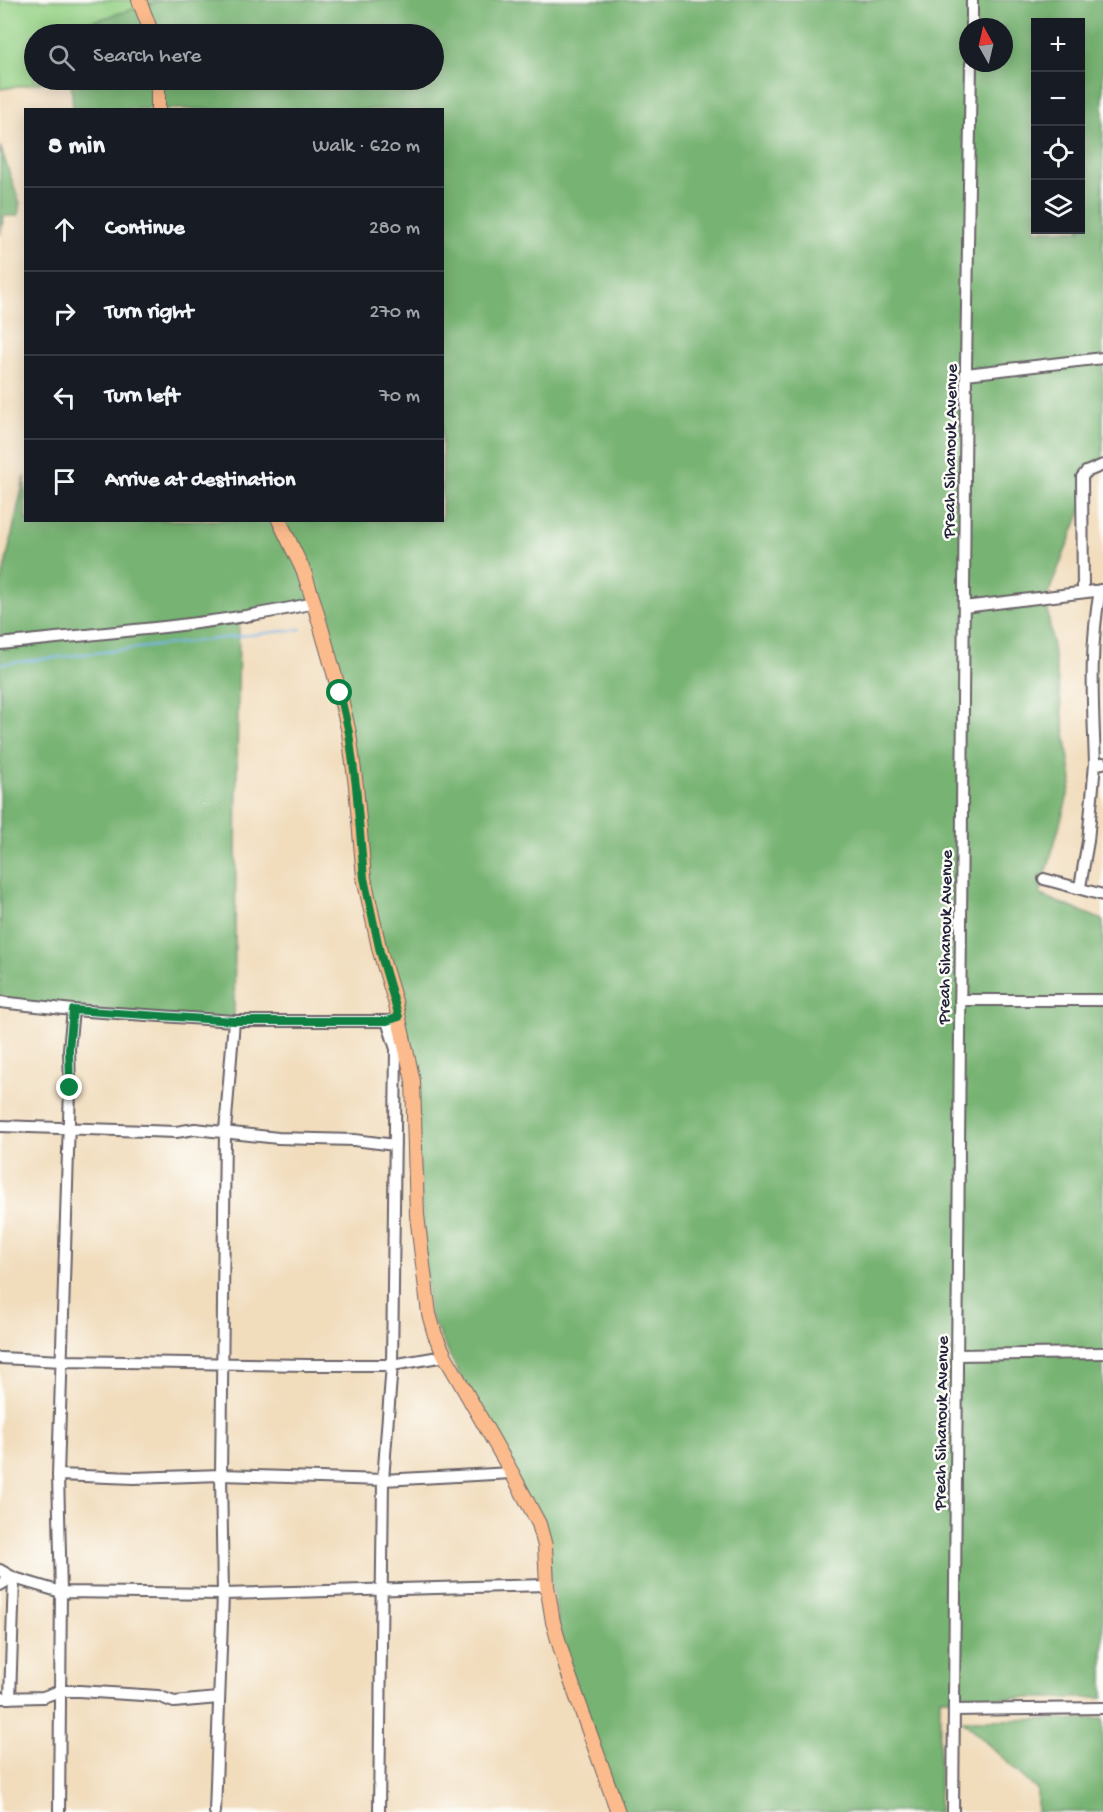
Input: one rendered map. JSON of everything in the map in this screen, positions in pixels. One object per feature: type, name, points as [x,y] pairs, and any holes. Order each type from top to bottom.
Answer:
[{"type":"main road","points":[[139,0],[148,24]]},
{"type":"main road","points":[[158,90],[158,108]]},
{"type":"main road","points":[[280,522],[304,572],[315,603],[349,733],[364,878],[393,1019],[413,1081],[417,1215],[429,1314],[435,1335],[445,1356],[539,1524],[545,1546],[547,1586],[566,1667],[618,1812]]},
{"type":"street","points":[[972,0],[972,18]]},
{"type":"street","name":"Preah Sihanouk Avenue","points":[[953,1812],[971,72]]},
{"type":"street","points":[[966,374],[1100,358],[1103,348]]},
{"type":"street","points":[[1083,591],[1082,477],[1086,472],[1103,465]]},
{"type":"street","points":[[964,607],[1101,590],[1094,622],[1091,667],[1099,764],[1097,802],[1080,887]]},
{"type":"street","points":[[0,644],[228,619],[315,603]]},
{"type":"street","points":[[1044,879],[1103,895]]},
{"type":"street","points":[[960,1000],[1103,1000]]},
{"type":"street","points":[[0,1002],[73,1010],[234,1021],[393,1019],[396,1049],[392,1365],[383,1480],[379,1812]]},
{"type":"street","points":[[59,1812],[61,1592],[58,1476],[63,1361],[69,1049],[73,1010]]},
{"type":"street","points":[[215,1812],[223,1594],[221,1363],[225,1131],[234,1021]]},
{"type":"street","points":[[0,1126],[176,1132],[195,1129],[278,1138],[354,1140],[395,1145]]},
{"type":"street","points":[[394,1159],[415,1161]]},
{"type":"street","points":[[957,1355],[1103,1353]]},
{"type":"street","points":[[0,1358],[63,1361],[392,1365],[445,1356]]},
{"type":"street","points":[[58,1476],[134,1478],[221,1475],[383,1480],[512,1473]]},
{"type":"street","points":[[7,1574],[61,1592],[223,1594],[547,1586]]},
{"type":"street","points":[[7,1574],[5,1698],[43,1697],[60,1691],[158,1696],[174,1702],[218,1698]]},
{"type":"street","points":[[0,1585],[5,1582],[7,1574]]},
{"type":"street","points":[[954,1710],[1103,1708]]},
{"type":"green space","points":[[0,0],[556,0],[404,24],[24,24],[24,85],[0,89]]},
{"type":"green space","points":[[163,0],[1103,0],[1103,456],[1046,599],[1072,781],[1040,895],[1103,920],[1103,1698],[940,1698],[939,1812],[621,1812],[566,1667],[545,1546],[429,1314],[413,1081],[364,878],[356,786],[314,603],[239,618],[234,1021],[0,1002],[0,589],[24,480],[24,522],[444,522],[444,108],[73,108],[72,90],[444,90],[444,24],[84,24]]},
{"type":"green space","points":[[0,146],[20,203],[18,216],[4,216],[0,235]]},
{"type":"green space","points":[[1103,1719],[1103,1812],[1037,1812],[1037,1790],[962,1720]]},
{"type":"waterway","points":[[0,664],[301,629]]},
{"type":"route","points":[[70,1088],[69,1049],[73,1010],[234,1021],[387,1021],[399,1017],[380,952],[364,878],[356,786],[349,733],[340,693]]}]
